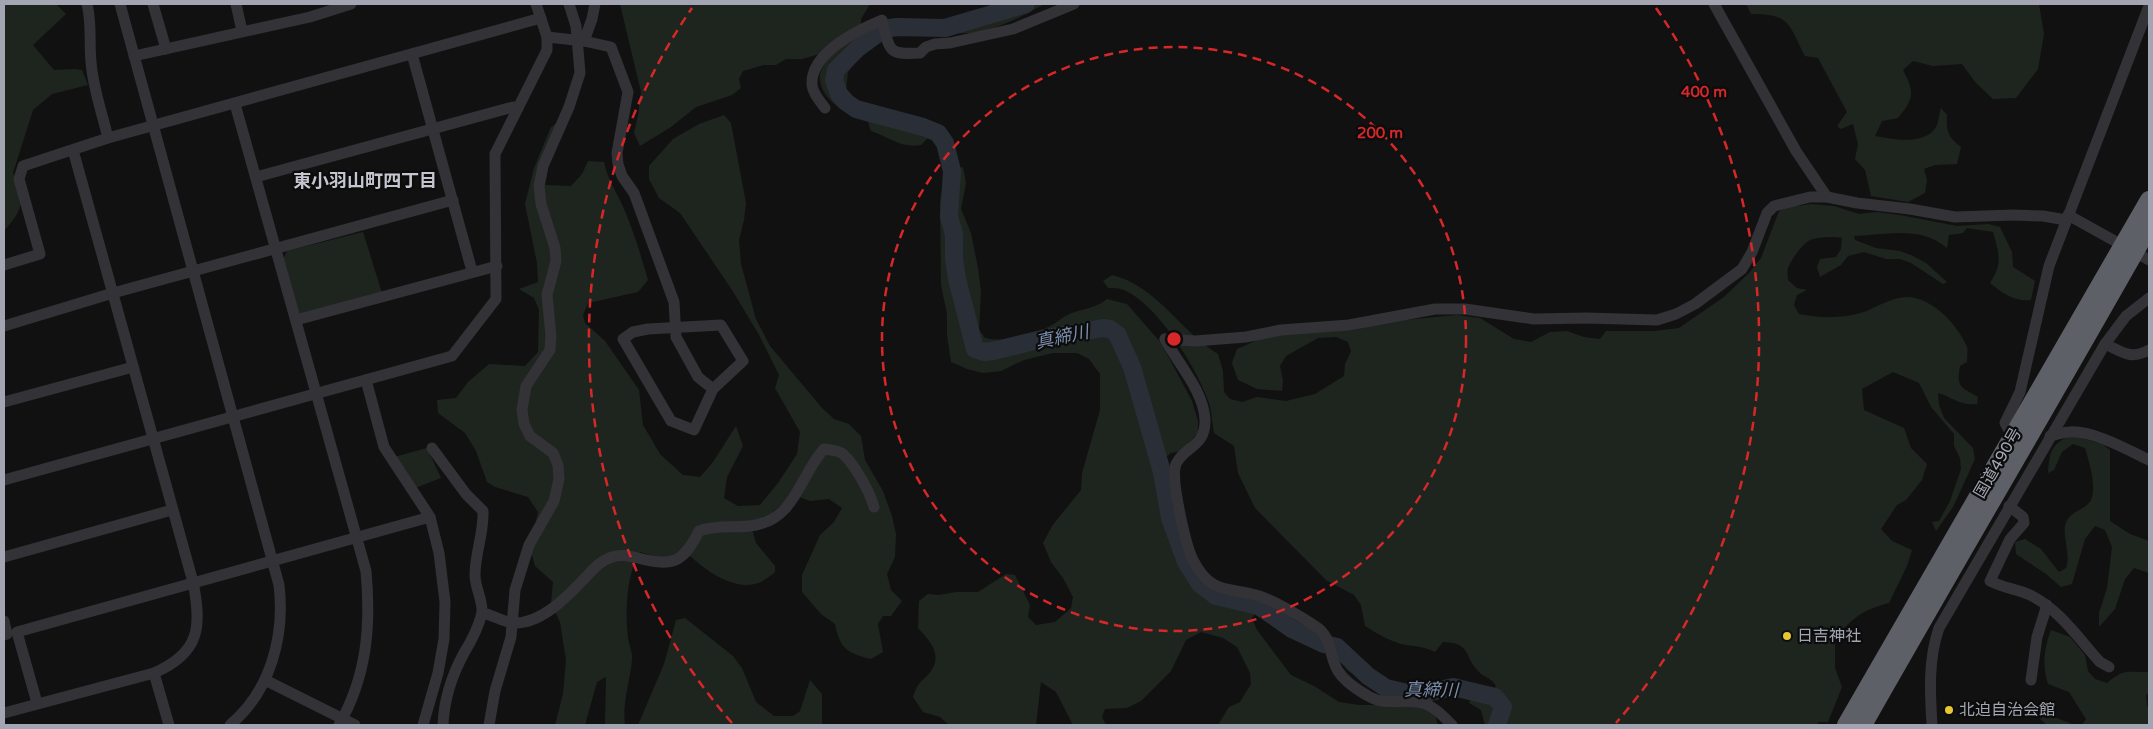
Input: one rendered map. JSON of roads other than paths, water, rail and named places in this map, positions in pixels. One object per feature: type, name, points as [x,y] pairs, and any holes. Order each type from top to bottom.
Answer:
[{"type":"highway","name":"国道490号","points":[[1846,725],[2013,438],[2136,252],[2149,200]]},
{"type":"highway","name":"国道490号","points":[[1863,725],[2149,227]]},
{"type":"street","points":[[87,4],[91,24],[90,60],[108,138]]},
{"type":"street","points":[[120,4],[273,561],[281,608],[276,647],[265,680],[254,700],[230,725]]},
{"type":"street","points":[[153,4],[166,49]]},
{"type":"street","points":[[236,4],[242,31]]},
{"type":"street","points":[[134,56],[310,17],[351,4]]},
{"type":"street","points":[[4,480],[452,356],[496,300],[495,154],[547,50],[547,37],[536,4]]},
{"type":"street","points":[[489,725],[512,623],[515,590],[529,545],[554,501],[559,479],[558,465],[553,453],[530,436],[524,424],[522,410],[526,386],[550,350],[551,336],[547,295],[556,261],[556,248],[541,204],[539,186],[543,166],[577,85],[580,73],[581,40],[569,4]]},
{"type":"street","points":[[581,40],[592,19],[595,4]]},
{"type":"street","points":[[825,108],[816,97],[812,84],[816,66],[827,52],[860,29],[882,20],[891,49],[899,54],[920,53],[926,47],[935,44],[950,43],[1013,29],[1074,4]]},
{"type":"street","points":[[1714,4],[1796,151],[1827,197]]},
{"type":"street","points":[[2013,438],[2005,423],[2020,392],[2042,292],[2067,217],[2149,6]]},
{"type":"street","points":[[4,265],[40,254],[19,179],[23,166],[108,138],[541,18]]},
{"type":"street","points":[[547,37],[581,40],[611,48],[628,92],[616,153],[618,164],[622,176],[634,193],[669,285],[674,302],[676,337],[698,378],[713,389]]},
{"type":"street","points":[[412,54],[472,271]]},
{"type":"street","points":[[235,104],[366,571],[369,606],[366,642],[358,682],[340,722]]},
{"type":"street","points":[[256,176],[513,107],[518,108]]},
{"type":"street","points":[[4,713],[154,673],[172,665],[184,655],[192,642],[198,625],[199,610],[193,582],[73,150]]},
{"type":"street","points":[[1452,725],[1436,710],[1424,703],[1396,702],[1373,698],[1354,687],[1339,673],[1325,634],[1316,626],[1262,597],[1224,590],[1214,586],[1206,578],[1192,559],[1180,514],[1174,471],[1178,460],[1198,444],[1203,436],[1205,421],[1203,406],[1165,339],[1195,341],[1246,337],[1280,330],[1349,325],[1435,309],[1465,309],[1534,319],[1657,320],[1676,314],[1695,304],[1742,269],[1752,252],[1767,212],[1774,206],[1810,197],[1827,197],[1857,203],[1910,208],[1955,217],[2013,215],[2067,217],[2136,252]]},
{"type":"street","points":[[4,326],[113,293],[453,200]]},
{"type":"street","points":[[296,320],[472,271],[497,266]]},
{"type":"street","points":[[1932,725],[1931,662],[1939,628],[2105,344],[2126,316],[2149,298]]},
{"type":"street","points":[[721,325],[743,361],[713,389],[694,430],[671,421],[623,339],[633,332],[648,329],[676,329],[721,325]]},
{"type":"street","points":[[2105,344],[2130,356],[2139,355],[2149,350]]},
{"type":"street","points":[[4,402],[133,367]]},
{"type":"street","points":[[366,380],[384,447],[430,517],[439,554],[445,602],[444,639],[438,673],[423,725]]},
{"type":"street","points":[[2050,436],[2070,432],[2085,434],[2126,449],[2149,460]]},
{"type":"street","points":[[432,448],[466,494],[483,512],[484,523],[475,576],[483,604],[482,613],[478,629],[453,678],[443,713],[442,725]]},
{"type":"street","points":[[482,613],[512,623],[524,623],[539,617],[574,590],[600,563],[612,557],[624,555],[655,562],[673,562],[687,552],[699,531],[721,526],[758,525],[782,513],[792,502],[807,471],[824,449],[838,451],[843,455],[865,485],[874,507]]},
{"type":"street","points":[[2126,449],[2149,451]]},
{"type":"street","points":[[2009,506],[2023,517],[2024,523],[2010,539],[1990,581],[1998,586],[2014,588],[2047,605],[2100,662],[2108,668]]},
{"type":"street","points":[[4,557],[172,510]]},
{"type":"street","points":[[37,703],[17,632],[430,517]]},
{"type":"street","points":[[2031,680],[2037,637],[2047,605]]},
{"type":"street","points":[[4,621],[7,634],[4,635]]},
{"type":"street","points":[[154,673],[169,725]]},
{"type":"street","points":[[265,680],[340,722],[355,725]]},
{"type":"waterway","name":"真締川","points":[[1026,4],[945,28],[897,27],[884,29],[858,48],[836,70],[834,80],[839,94],[856,109],[923,127],[938,133],[945,143],[952,171],[949,217],[954,234],[954,258],[957,279],[975,349],[984,352],[993,351],[1046,338],[1103,328],[1110,329],[1117,334],[1132,367],[1162,472],[1170,518],[1186,562],[1200,584],[1216,596],[1259,606],[1292,629],[1324,644],[1337,647],[1368,676],[1386,688],[1403,692],[1426,693],[1453,687],[1495,697],[1503,707],[1497,725]]},
{"type":"place","name":"日吉神社","points":[[1787,636]]},
{"type":"place","name":"北迫自治会館","points":[[1949,710]]},
{"type":"district","name":"東小羽山町四丁目","points":[[365,181]]}]
